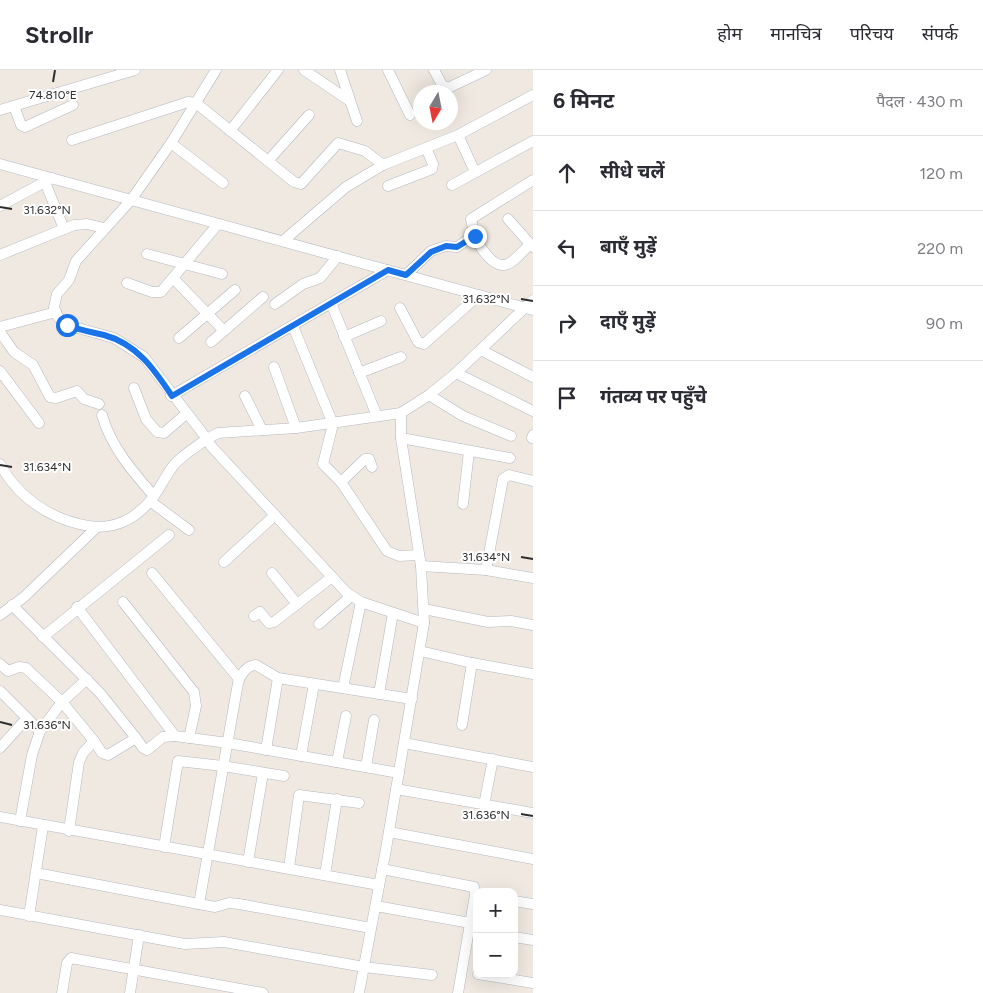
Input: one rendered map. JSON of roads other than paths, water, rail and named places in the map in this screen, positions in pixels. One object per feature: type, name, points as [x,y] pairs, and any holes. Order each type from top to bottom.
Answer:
[{"type":"street","points":[[0,110],[135,70]]},
{"type":"street","points":[[216,70],[171,144],[131,200],[80,256],[69,280],[57,294],[56,312],[67,325],[114,338],[134,350],[151,365],[172,396],[211,446],[332,577],[356,599],[424,623]]},
{"type":"street","points":[[230,131],[278,70]]},
{"type":"street","points":[[304,70],[350,102]]},
{"type":"street","points":[[340,70],[357,121]]},
{"type":"street","points":[[388,70],[410,115]]},
{"type":"street","points":[[434,70],[442,85],[448,88],[486,70]]},
{"type":"street","points":[[283,241],[334,196],[384,165],[458,136],[533,95]]},
{"type":"street","points":[[72,140],[188,102],[196,103],[294,182],[301,184],[338,143],[365,151],[384,165]]},
{"type":"street","points":[[14,106],[20,125],[25,127],[73,105]]},
{"type":"street","points":[[268,162],[309,115]]},
{"type":"street","points":[[458,136],[475,172]]},
{"type":"street","points":[[452,185],[533,141]]},
{"type":"street","points":[[171,144],[222,183]]},
{"type":"street","points":[[388,186],[432,170],[433,164],[426,148]]},
{"type":"street","points":[[0,164],[48,180],[131,200],[529,309]]},
{"type":"street","points":[[0,206],[48,180]]},
{"type":"street","points":[[48,180],[64,229]]},
{"type":"street","points":[[508,219],[531,246],[513,262],[501,265],[489,259],[475,236],[471,219],[533,180]]},
{"type":"street","points":[[0,255],[64,229],[82,224],[104,228]]},
{"type":"street","points":[[127,283],[158,293],[218,224]]},
{"type":"street","points":[[406,275],[431,252],[446,246],[457,247],[475,236]]},
{"type":"street","points":[[147,254],[222,274]]},
{"type":"street","points":[[275,304],[303,284],[320,278],[338,256]]},
{"type":"street","points":[[172,396],[388,270]]},
{"type":"street","points":[[173,278],[224,330]]},
{"type":"street","points":[[179,338],[235,290]]},
{"type":"street","points":[[400,308],[418,342],[424,344],[479,295]]},
{"type":"street","points":[[210,342],[263,297]]},
{"type":"street","points":[[2,467],[16,488],[38,506],[69,522],[96,528],[124,522],[152,499],[174,464],[218,433],[334,424],[401,413],[429,395],[456,373],[529,309],[533,300]]},
{"type":"street","points":[[331,303],[377,416]]},
{"type":"street","points":[[56,312],[0,328],[14,352],[33,365],[50,397],[56,398],[77,391],[84,399],[99,404]]},
{"type":"street","points":[[344,337],[382,321]]},
{"type":"street","points":[[293,326],[334,424],[323,461],[324,466],[341,482],[387,551],[399,556],[419,555]]},
{"type":"street","points":[[481,350],[533,377]]},
{"type":"street","points":[[359,373],[402,357]]},
{"type":"street","points":[[274,367],[296,428]]},
{"type":"street","points":[[0,372],[39,423]]},
{"type":"street","points":[[456,373],[533,410]]},
{"type":"street","points":[[134,388],[146,419],[157,432],[164,433],[186,414]]},
{"type":"street","points":[[429,395],[464,416],[511,436]]},
{"type":"street","points":[[245,396],[262,430]]},
{"type":"street","points":[[359,993],[389,832],[424,623],[421,566],[401,438],[401,413]]},
{"type":"street","points":[[102,415],[107,431],[126,463],[152,499],[189,530]]},
{"type":"street","points":[[401,438],[510,458]]},
{"type":"street","points":[[463,504],[470,451]]},
{"type":"street","points":[[341,482],[365,458],[369,459],[372,467]]},
{"type":"street","points":[[0,481],[2,467]]},
{"type":"street","points":[[486,570],[503,479],[509,475],[533,480]]},
{"type":"street","points":[[224,562],[275,515]]},
{"type":"street","points":[[0,615],[24,597],[96,528]]},
{"type":"street","points":[[43,637],[169,535]]},
{"type":"street","points":[[421,566],[486,570],[533,578]]},
{"type":"street","points":[[152,573],[239,679]]},
{"type":"street","points":[[272,573],[297,604]]},
{"type":"street","points":[[254,616],[262,613],[272,623],[332,577]]},
{"type":"street","points":[[318,624],[356,599]]},
{"type":"street","points":[[343,688],[356,599]]},
{"type":"street","points":[[123,602],[194,692],[196,706],[189,738]]},
{"type":"street","points":[[12,606],[87,680],[136,738],[142,748],[147,750],[163,737],[175,736],[228,743],[399,773]]},
{"type":"street","points":[[77,608],[175,736]]},
{"type":"street","points":[[424,609],[488,622],[511,621],[533,624]]},
{"type":"street","points":[[379,694],[394,613]]},
{"type":"street","points":[[420,651],[533,674]]},
{"type":"street","points":[[462,725],[472,663]]},
{"type":"street","points":[[0,664],[8,671],[19,667],[26,668],[62,702],[102,753],[108,755],[136,738]]},
{"type":"street","points":[[199,904],[239,679],[252,665],[278,678],[412,699]]},
{"type":"street","points":[[266,750],[278,678]]},
{"type":"street","points":[[20,820],[32,755],[40,731],[62,702],[87,680]]},
{"type":"street","points":[[302,756],[314,684]]},
{"type":"street","points":[[0,691],[40,731]]},
{"type":"street","points":[[337,762],[346,716]]},
{"type":"street","points":[[0,748],[26,719]]},
{"type":"street","points":[[366,767],[374,720]]},
{"type":"street","points":[[69,831],[79,762],[83,753],[94,741]]},
{"type":"street","points":[[404,743],[533,767]]},
{"type":"street","points":[[484,805],[493,759]]},
{"type":"street","points":[[164,847],[178,761],[284,776]]},
{"type":"street","points":[[248,862],[263,773]]},
{"type":"street","points":[[396,789],[533,814]]},
{"type":"street","points":[[288,868],[299,794],[359,803]]},
{"type":"street","points":[[325,875],[337,799]]},
{"type":"street","points":[[0,817],[69,831],[379,884]]},
{"type":"street","points":[[29,916],[42,826]]},
{"type":"street","points":[[389,832],[533,859]]},
{"type":"street","points":[[382,869],[475,888]]},
{"type":"street","points":[[36,874],[199,904],[215,906],[228,903],[239,904],[371,928]]},
{"type":"street","points":[[518,902],[533,904]]},
{"type":"street","points":[[376,906],[472,927],[458,993]]},
{"type":"street","points":[[0,910],[192,945],[224,942],[364,967],[432,975]]},
{"type":"street","points":[[130,993],[139,935]]},
{"type":"street","points":[[518,938],[533,940]]},
{"type":"street","points":[[62,993],[67,963],[71,958],[262,993]]},
{"type":"street","points":[[462,969],[473,972]]},
{"type":"street","points":[[502,978],[533,983]]}]
